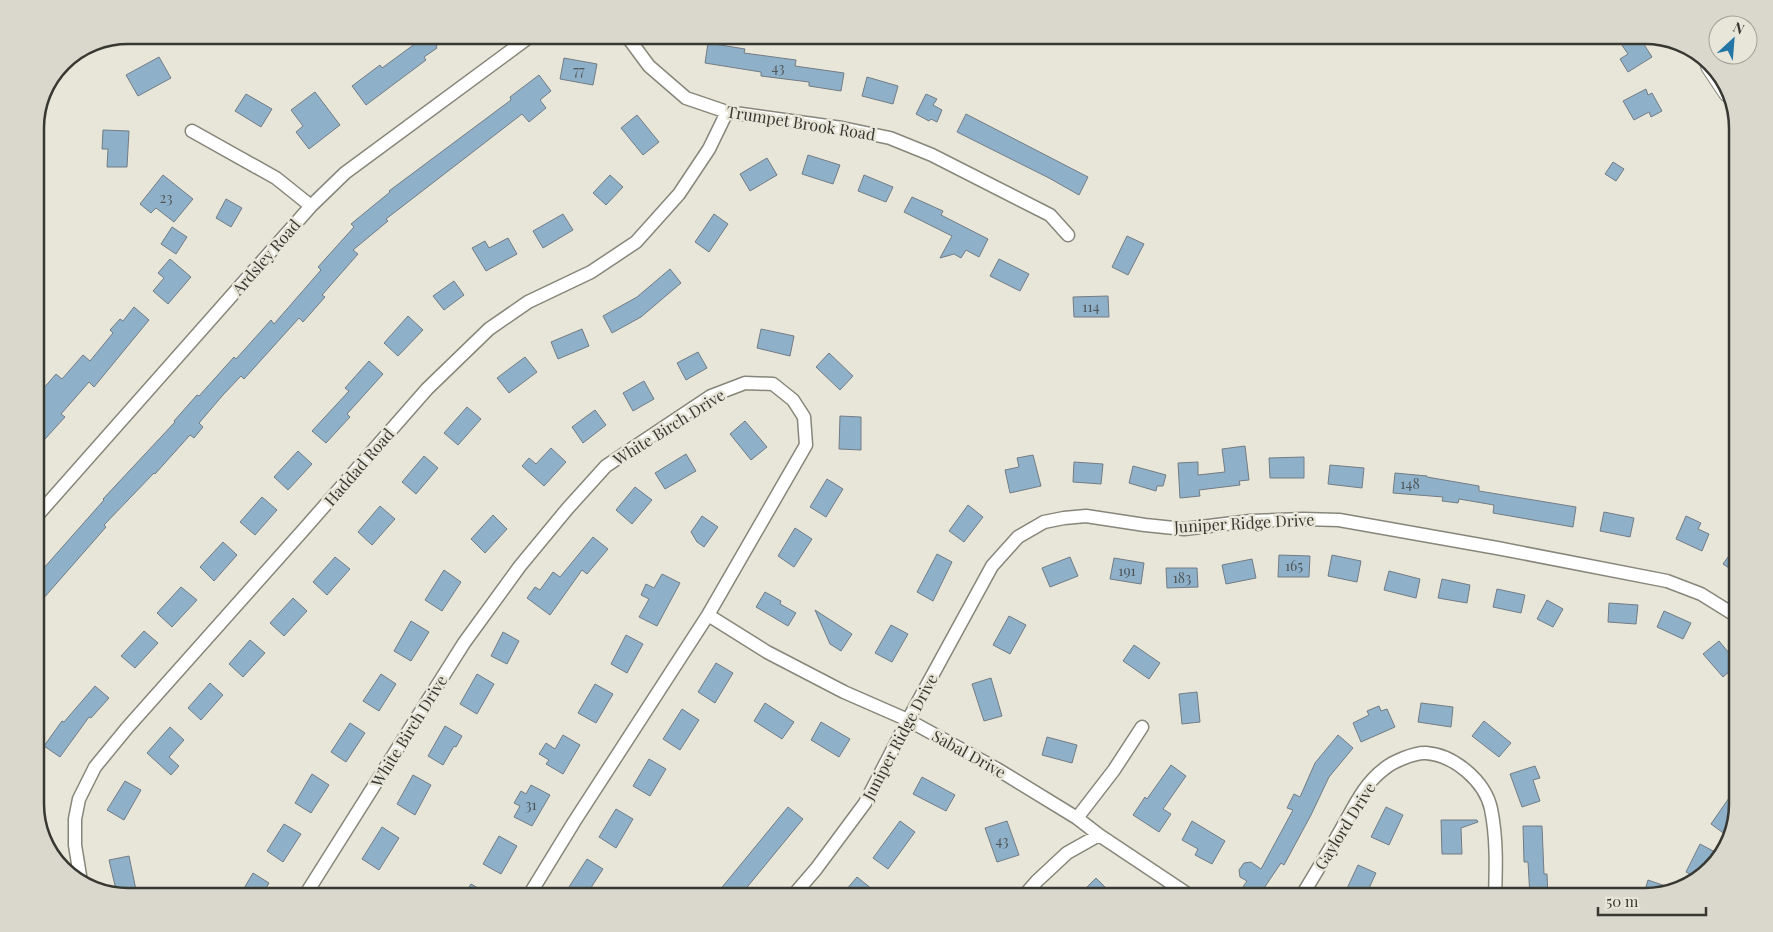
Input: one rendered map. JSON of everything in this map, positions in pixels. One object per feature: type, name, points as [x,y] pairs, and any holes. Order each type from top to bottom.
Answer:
[{"type":"street","name":"Ardsley Road","points":[[44,508],[310,206],[345,174],[520,44]]},
{"type":"street","name":"Trumpet Brook Road","points":[[633,44],[649,66],[686,98],[727,112],[842,128],[890,138],[932,155],[1050,215],[1068,235]]},
{"type":"street","name":"Haddad Road","points":[[79,873],[75,845],[75,819],[80,799],[94,767],[127,728],[300,535],[427,389],[489,329],[528,302],[591,272],[636,242],[679,194],[709,149],[727,112]]},
{"type":"street","points":[[192,131],[276,178],[310,206]]},
{"type":"street","name":"White Birch Drive","points":[[310,888],[464,644],[520,566],[606,466],[712,396],[745,383],[773,384],[793,400],[804,417],[806,445],[708,615],[534,888]]},
{"type":"street","name":"Juniper Ridge Drive","points":[[800,888],[865,803],[992,566],[1018,537],[1044,522],[1086,516],[1145,526],[1184,528],[1250,521],[1339,520],[1488,546],[1666,581],[1701,594],[1729,611]]},
{"type":"street","name":"Sabal Drive","points":[[708,615],[766,652],[844,692],[908,720],[997,769],[1077,818],[1099,835],[1178,888]]},
{"type":"street","points":[[1077,818],[1114,770],[1142,727]]},
{"type":"street","name":"Gaylord Drive","points":[[1306,888],[1365,788],[1384,769],[1404,758],[1425,752],[1450,760],[1483,788],[1491,809],[1496,865],[1495,888]]},
{"type":"street","points":[[1030,888],[1067,853],[1099,835]]},
{"type":"building","points":[[415,44],[439,44],[436,46],[437,48],[424,57],[426,60],[366,105],[352,86],[380,65],[382,68]]},
{"type":"building","points":[[708,44],[714,44],[745,49],[744,53],[796,60],[795,66],[844,73],[841,91],[809,86],[809,82],[761,76],[761,72],[705,63]]},
{"type":"building","points":[[1621,44],[1644,44],[1652,57],[1628,72],[1620,59],[1628,54]]},
{"type":"building","points":[[159,57],[171,78],[138,96],[126,75]]},
{"type":"building","points":[[564,58],[597,64],[593,85],[560,79]]},
{"type":"building","points":[[539,75],[551,91],[540,100],[546,108],[529,122],[522,114],[386,219],[388,221],[353,250],[358,254],[322,295],[325,297],[303,322],[299,318],[244,379],[241,376],[223,395],[199,423],[203,427],[194,438],[190,435],[155,474],[104,525],[106,527],[44,598],[44,568],[197,395],[199,396],[234,357],[236,359],[271,320],[274,324],[321,270],[318,267],[354,227],[351,224],[389,191],[511,100],[510,97]]},
{"type":"building","points":[[867,77],[898,86],[893,104],[862,96]]},
{"type":"building","points":[[1646,89],[1648,95],[1652,93],[1662,111],[1651,117],[1649,112],[1634,120],[1623,101]]},
{"type":"building","points":[[315,92],[340,125],[309,149],[296,132],[303,126],[291,110]]},
{"type":"building","points":[[246,94],[272,109],[261,127],[235,111]]},
{"type":"building","points":[[926,94],[937,99],[933,105],[942,110],[937,122],[931,119],[929,121],[916,114]]},
{"type":"building","points":[[966,114],[1088,177],[1079,195],[957,132]]},
{"type":"building","points":[[637,115],[659,142],[643,155],[621,128]]},
{"type":"building","points":[[103,130],[129,131],[127,167],[107,167],[108,149],[102,149]]},
{"type":"building","points":[[808,155],[840,165],[833,184],[802,174]]},
{"type":"building","points":[[767,158],[777,175],[750,191],[740,174]]},
{"type":"building","points":[[1613,162],[1624,169],[1616,181],[1605,174]]},
{"type":"building","points":[[163,175],[193,199],[174,222],[156,208],[151,213],[140,204]]},
{"type":"building","points":[[610,175],[623,187],[606,205],[593,193]]},
{"type":"building","points":[[864,175],[893,187],[886,202],[858,191]]},
{"type":"building","points":[[912,197],[943,211],[941,215],[988,239],[979,257],[966,250],[961,258],[954,254],[940,258],[952,236],[904,212]]},
{"type":"building","points":[[226,199],[242,208],[231,227],[216,218]]},
{"type":"building","points":[[563,214],[573,230],[543,248],[533,231]]},
{"type":"building","points":[[714,214],[728,224],[709,252],[695,242]]},
{"type":"building","points":[[172,227],[187,237],[176,254],[161,244]]},
{"type":"building","points":[[1127,236],[1144,244],[1128,275],[1112,267]]},
{"type":"building","points":[[508,238],[517,254],[486,271],[472,248],[485,241],[489,248]]},
{"type":"building","points":[[170,259],[191,277],[168,304],[153,291],[164,278],[158,273]]},
{"type":"building","points":[[999,259],[1029,274],[1020,291],[990,276]]},
{"type":"building","points":[[670,269],[681,283],[641,317],[612,333],[603,316],[637,297]]},
{"type":"building","points":[[454,281],[464,295],[444,310],[433,296]]},
{"type":"building","points":[[1108,296],[1109,317],[1074,317],[1073,297]]},
{"type":"building","points":[[134,307],[149,320],[94,387],[89,382],[61,414],[65,417],[44,440],[44,388],[56,374],[62,379],[83,355],[90,361],[113,333],[110,330],[120,319],[123,321]]},
{"type":"building","points":[[408,316],[423,330],[398,356],[384,343]]},
{"type":"building","points":[[582,329],[589,346],[558,359],[551,342]]},
{"type":"building","points":[[761,329],[794,336],[790,356],[757,348]]},
{"type":"building","points":[[698,352],[707,368],[686,380],[677,363]]},
{"type":"building","points":[[829,353],[853,376],[840,390],[816,367]]},
{"type":"building","points":[[525,357],[537,372],[509,393],[497,378]]},
{"type":"building","points":[[369,361],[383,374],[347,414],[350,417],[326,443],[312,431],[349,391],[345,388]]},
{"type":"building","points":[[644,381],[654,399],[633,411],[623,393]]},
{"type":"building","points":[[467,407],[481,419],[458,445],[444,433]]},
{"type":"building","points":[[595,410],[606,425],[583,443],[572,427]]},
{"type":"building","points":[[840,416],[861,417],[861,450],[839,449]]},
{"type":"building","points":[[745,421],[767,447],[751,460],[730,434]]},
{"type":"building","points":[[1245,446],[1249,480],[1239,481],[1240,485],[1199,490],[1200,496],[1180,498],[1178,463],[1198,462],[1198,475],[1225,472],[1222,449]]},
{"type":"building","points":[[551,448],[566,462],[544,486],[522,466],[529,458],[536,464]]},
{"type":"building","points":[[298,451],[312,464],[288,490],[274,477]]},
{"type":"building","points":[[686,454],[696,471],[665,489],[655,473]]},
{"type":"building","points":[[1033,455],[1041,486],[1010,493],[1005,470],[1019,467],[1017,458]]},
{"type":"building","points":[[424,456],[438,468],[416,494],[402,482]]},
{"type":"building","points":[[1304,457],[1304,478],[1270,478],[1269,458]]},
{"type":"building","points":[[1074,462],[1103,464],[1101,484],[1073,482]]},
{"type":"building","points":[[1330,465],[1364,468],[1362,488],[1328,484]]},
{"type":"building","points":[[1133,466],[1166,475],[1163,486],[1157,486],[1156,491],[1129,483]]},
{"type":"building","points":[[1395,473],[1427,476],[1479,486],[1479,491],[1576,507],[1573,527],[1493,513],[1494,505],[1459,499],[1458,503],[1442,501],[1443,497],[1393,493]]},
{"type":"building","points":[[827,479],[843,489],[826,517],[810,507]]},
{"type":"building","points":[[635,487],[652,500],[632,524],[616,510]]},
{"type":"building","points":[[262,497],[277,510],[255,535],[240,522]]},
{"type":"building","points":[[968,505],[983,517],[964,542],[949,531]]},
{"type":"building","points":[[380,506],[395,519],[372,545],[358,532]]},
{"type":"building","points":[[1604,512],[1634,518],[1630,537],[1600,531]]},
{"type":"building","points":[[493,515],[507,529],[485,553],[471,539]]},
{"type":"building","points":[[702,516],[718,527],[704,547],[697,542],[691,532]]},
{"type":"building","points":[[1686,516],[1701,523],[1698,529],[1709,534],[1702,551],[1676,539]]},
{"type":"building","points":[[795,528],[812,539],[794,567],[778,556]]},
{"type":"building","points":[[593,537],[608,549],[587,574],[582,570],[550,615],[527,598],[535,587],[540,590],[553,572],[560,577]]},
{"type":"building","points":[[223,542],[237,555],[214,581],[200,567]]},
{"type":"building","points":[[937,554],[952,562],[933,601],[917,592]]},
{"type":"building","points":[[1279,555],[1310,556],[1309,577],[1278,577]]},
{"type":"building","points":[[1332,555],[1361,561],[1357,582],[1328,576]]},
{"type":"building","points":[[1729,556],[1729,568],[1723,564]]},
{"type":"building","points":[[335,557],[350,569],[327,595],[313,582]]},
{"type":"building","points":[[1070,557],[1078,576],[1050,587],[1042,568]]},
{"type":"building","points":[[1114,558],[1144,563],[1141,584],[1110,579]]},
{"type":"building","points":[[1252,559],[1256,578],[1226,584],[1222,565]]},
{"type":"building","points":[[1166,568],[1197,568],[1198,587],[1167,588]]},
{"type":"building","points":[[444,570],[461,582],[442,611],[425,600]]},
{"type":"building","points":[[1389,571],[1420,579],[1416,598],[1384,590]]},
{"type":"building","points":[[662,574],[680,583],[657,626],[639,617],[649,599],[641,595],[646,584],[654,588]]},
{"type":"building","points":[[1442,579],[1470,585],[1467,603],[1438,598]]},
{"type":"building","points":[[181,587],[197,600],[172,627],[157,613]]},
{"type":"building","points":[[1497,589],[1525,595],[1521,613],[1493,607]]},
{"type":"building","points":[[765,592],[781,601],[780,604],[796,613],[788,626],[756,607]]},
{"type":"building","points":[[293,598],[307,611],[284,636],[270,623]]},
{"type":"building","points":[[1547,600],[1563,609],[1553,627],[1537,619]]},
{"type":"building","points":[[1609,603],[1638,605],[1636,624],[1608,622]]},
{"type":"building","points":[[815,610],[852,634],[841,651],[830,644]]},
{"type":"building","points":[[1664,611],[1691,623],[1683,639],[1657,627]]},
{"type":"building","points":[[1009,616],[1026,625],[1010,654],[993,645]]},
{"type":"building","points":[[411,621],[429,632],[411,661],[394,651]]},
{"type":"building","points":[[891,625],[908,634],[892,662],[875,653]]},
{"type":"building","points":[[144,631],[158,643],[135,668],[121,656]]},
{"type":"building","points":[[503,632],[519,641],[507,664],[491,656]]},
{"type":"building","points":[[626,635],[643,644],[627,673],[611,664]]},
{"type":"building","points":[[250,640],[265,653],[243,677],[229,664]]},
{"type":"building","points":[[1719,641],[1729,653],[1729,672],[1723,677],[1703,654]]},
{"type":"building","points":[[1134,645],[1160,663],[1149,679],[1123,661]]},
{"type":"building","points":[[716,663],[733,673],[715,703],[698,692]]},
{"type":"building","points":[[381,674],[396,684],[379,711],[363,701]]},
{"type":"building","points":[[477,674],[494,684],[477,714],[460,704]]},
{"type":"building","points":[[991,678],[1002,716],[984,721],[972,684]]},
{"type":"building","points":[[210,683],[223,695],[201,720],[188,708]]},
{"type":"building","points":[[595,684],[613,694],[596,723],[578,713]]},
{"type":"building","points":[[95,686],[109,698],[91,718],[89,717],[60,757],[44,746],[62,721],[64,722]]},
{"type":"building","points":[[1197,692],[1200,722],[1182,724],[1179,694]]},
{"type":"building","points":[[765,703],[794,722],[782,739],[754,721]]},
{"type":"building","points":[[1421,703],[1453,707],[1451,727],[1418,722]]},
{"type":"building","points":[[1379,706],[1381,711],[1387,709],[1395,727],[1361,742],[1353,723],[1369,715],[1367,711]]},
{"type":"building","points":[[682,709],[699,720],[680,750],[663,739]]},
{"type":"building","points":[[1484,721],[1511,743],[1499,757],[1472,736]]},
{"type":"building","points":[[821,722],[850,739],[839,757],[811,740]]},
{"type":"building","points":[[350,723],[365,733],[346,762],[331,752]]},
{"type":"building","points":[[445,726],[462,736],[443,765],[428,756]]},
{"type":"building","points":[[170,727],[184,740],[169,757],[179,766],[171,775],[147,753]]},
{"type":"building","points":[[563,735],[580,745],[563,774],[546,764],[549,760],[539,754],[546,743],[555,749]]},
{"type":"building","points":[[1338,735],[1353,748],[1329,777],[1284,865],[1281,863],[1264,888],[1242,888],[1247,881],[1240,877],[1239,870],[1244,863],[1251,862],[1261,869],[1293,810],[1287,808],[1294,794],[1300,797],[1315,763]]},
{"type":"building","points":[[1047,737],[1077,745],[1072,763],[1042,755]]},
{"type":"building","points":[[649,759],[666,769],[650,796],[633,786]]},
{"type":"building","points":[[1171,765],[1186,776],[1163,809],[1171,814],[1159,832],[1133,815]]},
{"type":"building","points":[[1535,766],[1540,778],[1533,780],[1540,801],[1522,807],[1510,774]]},
{"type":"building","points":[[312,774],[329,785],[311,813],[295,803]]},
{"type":"building","points":[[413,775],[431,785],[415,815],[397,804]]},
{"type":"building","points":[[922,777],[955,795],[946,811],[913,794]]},
{"type":"building","points":[[125,781],[141,790],[124,820],[107,810]]},
{"type":"building","points":[[531,785],[550,795],[532,826],[514,817],[520,806],[514,803],[521,791],[526,794]]},
{"type":"building","points":[[1729,798],[1729,815],[1724,833],[1711,824]]},
{"type":"building","points":[[788,807],[803,819],[746,888],[721,888]]},
{"type":"building","points":[[1386,807],[1403,815],[1389,845],[1371,837]]},
{"type":"building","points":[[616,809],[633,819],[616,848],[599,837]]},
{"type":"building","points":[[1441,820],[1477,820],[1478,822],[1461,828],[1462,854],[1442,854]]},
{"type":"building","points":[[900,821],[915,832],[888,869],[873,858]]},
{"type":"building","points":[[1007,821],[1019,855],[997,862],[985,828]]},
{"type":"building","points":[[1192,821],[1225,841],[1212,864],[1195,855],[1198,849],[1182,840]]},
{"type":"building","points":[[284,824],[301,834],[283,862],[267,851]]},
{"type":"building","points":[[1523,826],[1542,826],[1544,874],[1547,874],[1548,888],[1529,888],[1528,862],[1524,862]]},
{"type":"building","points":[[382,827],[399,838],[379,870],[362,859]]},
{"type":"building","points":[[499,836],[517,846],[501,874],[483,864]]},
{"type":"building","points":[[1700,844],[1714,852],[1691,874],[1686,872]]},
{"type":"building","points":[[129,856],[136,888],[115,888],[109,860]]},
{"type":"building","points":[[587,859],[603,869],[591,888],[569,887]]},
{"type":"building","points":[[1358,865],[1376,873],[1369,888],[1347,888]]},
{"type":"building","points":[[253,873],[269,883],[266,888],[244,888]]},
{"type":"building","points":[[857,877],[871,888],[848,888]]},
{"type":"building","points":[[1096,878],[1106,888],[1086,888]]},
{"type":"building","points":[[1648,880],[1664,886],[1656,888],[1646,888]]},
{"type":"building","points":[[471,884],[478,888],[469,888]]}]
